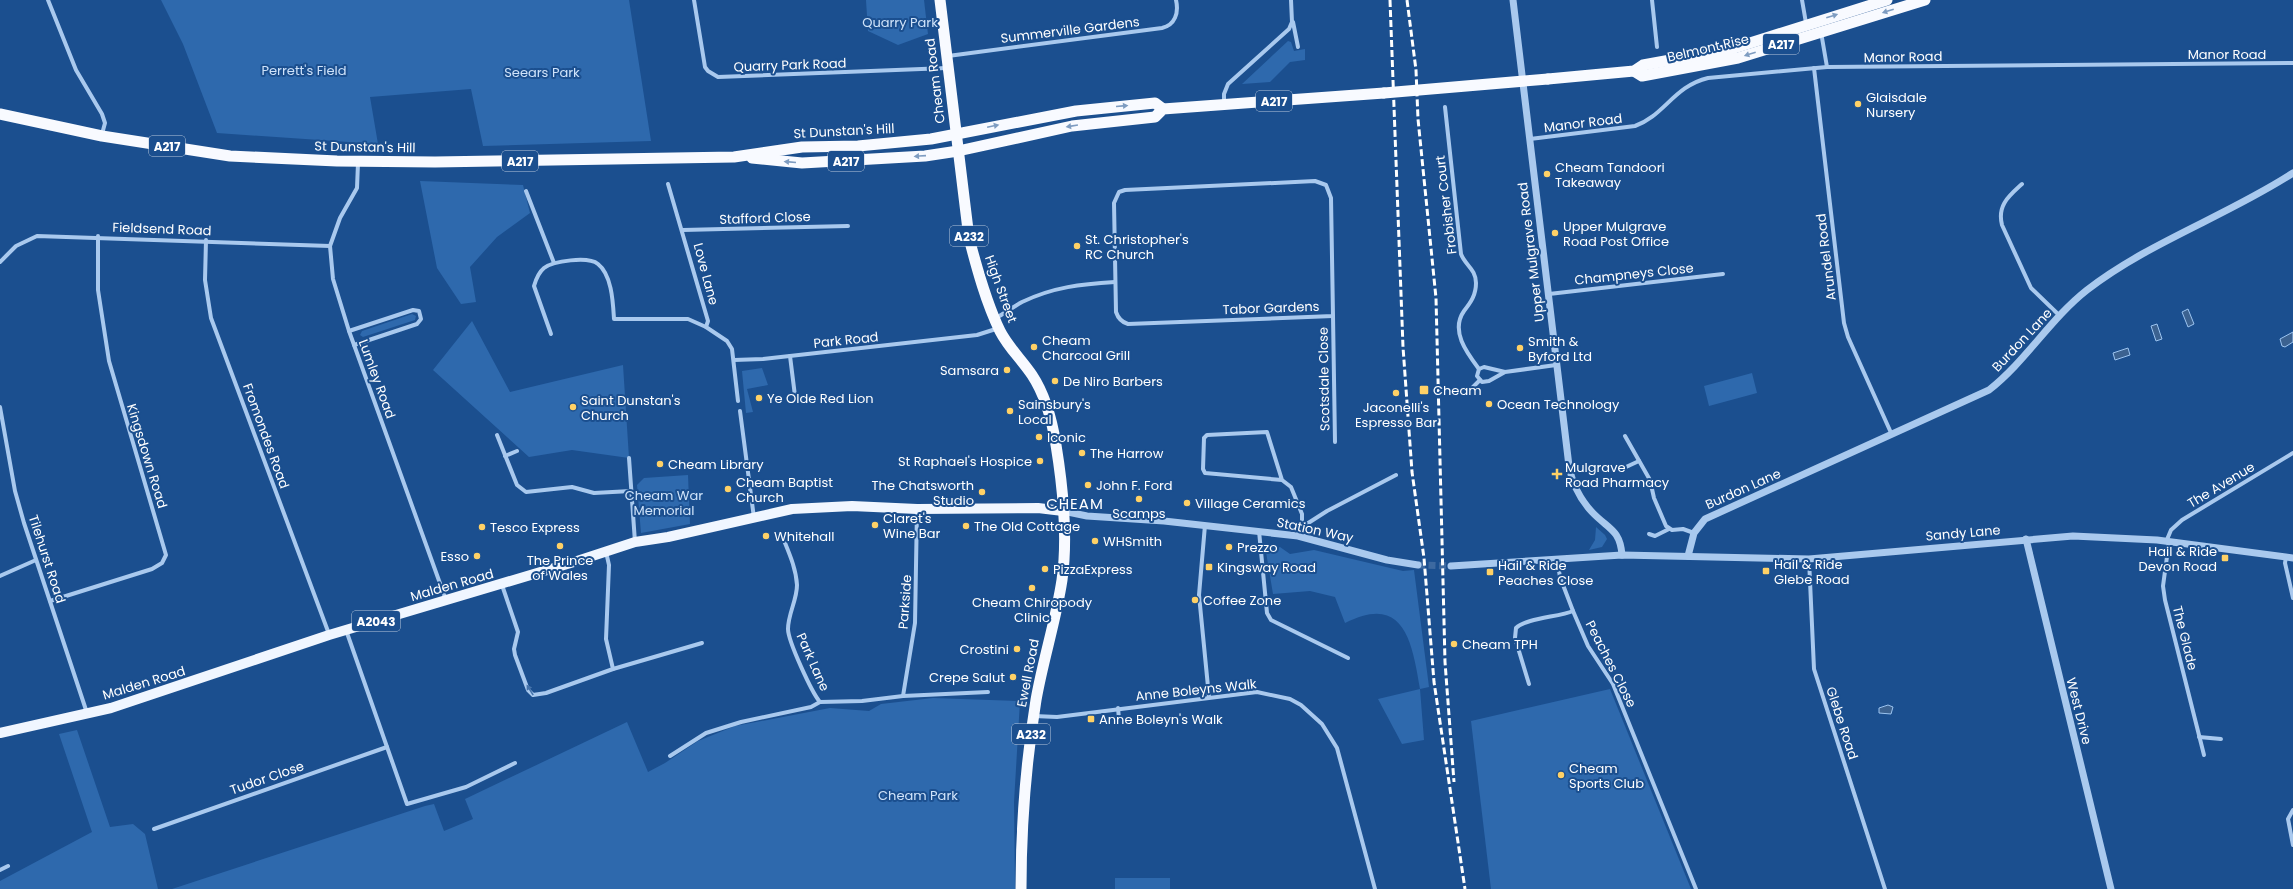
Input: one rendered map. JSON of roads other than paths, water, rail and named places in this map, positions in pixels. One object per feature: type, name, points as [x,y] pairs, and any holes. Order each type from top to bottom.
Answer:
[{"type":"highway","name":"Cheam Road","points":[[940,0],[955,135]]},
{"type":"highway","name":"Belmont Rise","points":[[1224,104],[1384,93],[1634,71],[1643,64],[1731,49],[1887,0]]},
{"type":"highway","name":"Belmont Rise","points":[[1634,71],[1642,76],[1738,58],[1820,31],[1925,0]]},
{"type":"highway","name":"A217","points":[[955,135],[1076,111],[1154,103],[1163,109],[1224,104]]},
{"type":"highway","name":"A217","points":[[958,151],[1072,126],[1155,117],[1163,109]]},
{"type":"highway","name":"St Dunstan's Hill","points":[[0,114],[102,136],[230,156],[359,162],[734,157],[802,163],[925,156],[958,151]]},
{"type":"highway","name":"St Dunstan's Hill","points":[[734,157],[802,147],[858,146],[932,139],[955,135]]},
{"type":"highway","name":"High Street","points":[[955,135],[969,238],[978,272],[997,323],[1033,377],[1046,403],[1056,446],[1063,511]]},
{"type":"highway","name":"Ewell Road","points":[[1021,889],[1023,816],[1034,716],[1044,660],[1062,581],[1064,553],[1063,511]]},
{"type":"main road","name":"A2043","points":[[754,518],[801,508],[852,506],[917,509],[1038,508],[1063,511]]},
{"type":"main road","name":"Malden Road","points":[[0,733],[87,714],[156,694],[330,635],[447,601],[635,542],[754,518]]},
{"type":"street","points":[[48,0],[76,70],[102,114],[105,123],[102,136]]},
{"type":"street","name":"Quarry Park Road","points":[[694,0],[705,67],[708,72],[718,77],[947,68]]},
{"type":"street","name":"Summerville Gardens","points":[[946,56],[1162,28],[1174,20],[1177,12],[1176,0]]},
{"type":"street","points":[[1291,0],[1298,47]]},
{"type":"street","name":"Upper Mulgrave Road","points":[[1513,0],[1568,459],[1574,484],[1591,511],[1618,536],[1622,555]]},
{"type":"street","points":[[1652,0],[1657,47]]},
{"type":"street","points":[[1802,0],[1807,24]]},
{"type":"street","points":[[1224,104],[1224,94],[1228,84],[1286,32],[1291,26],[1293,18]]},
{"type":"street","points":[[1820,31],[1827,67]]},
{"type":"street","name":"Manor Road","points":[[1530,139],[1635,126],[1646,121],[1682,89],[1697,80],[1814,68],[2293,63]]},
{"type":"street","name":"Arundel Road","points":[[1814,68],[1844,323],[1848,337],[1892,435]]},
{"type":"street","name":"Frobisher Court","points":[[1445,107],[1461,254],[1463,260],[1475,275],[1473,297],[1460,319],[1459,326],[1461,341],[1479,369]]},
{"type":"street","name":"Lumley Road","points":[[359,162],[357,188],[340,218],[330,246],[333,279],[349,331],[447,601]]},
{"type":"street","name":"Burdon Lane","points":[[1688,556],[1694,533],[1700,523],[1716,514],[1989,390],[2011,372],[2060,316],[2087,290],[2113,272],[2293,173]]},
{"type":"street","name":"Tabor Gardens","points":[[1314,181],[1326,185],[1330,198],[1333,316],[1128,324],[1123,322],[1116,312],[1115,282],[1114,203],[1119,192],[1125,190],[1314,181]]},
{"type":"street","name":"Love Lane","points":[[668,184],[683,230],[708,321],[706,327]]},
{"type":"street","points":[[2022,184],[2002,204],[2000,218],[2002,225],[2031,288],[2060,316]]},
{"type":"street","points":[[526,191],[554,263]]},
{"type":"street","name":"Stafford Close","points":[[683,230],[848,226]]},
{"type":"street","name":"Fieldsend Road","points":[[1,260],[16,246],[37,236],[98,236],[330,246]]},
{"type":"street","name":"Kingsdown Road","points":[[50,601],[152,569],[162,563],[166,555],[108,354],[98,290],[98,236]]},
{"type":"street","name":"Fromondes Road","points":[[206,240],[205,280],[211,318],[330,635]]},
{"type":"street","points":[[551,334],[534,286],[539,272],[554,263],[580,260],[599,264],[608,280],[614,319],[688,319],[706,327],[730,344],[734,360],[738,401]]},
{"type":"street","name":"Champneys Close","points":[[1549,294],[1723,274]]},
{"type":"street","name":"Park Road","points":[[734,360],[790,356],[977,335],[997,323],[1021,303],[1052,290],[1085,284],[1115,282]]},
{"type":"street","points":[[349,331],[413,310],[419,311],[422,315],[417,324],[354,345]]},
{"type":"street","name":"Scotsdale Close","points":[[1333,316],[1335,442]]},
{"type":"street","points":[[790,356],[795,396]]},
{"type":"street","points":[[1480,380],[1477,374],[1479,369],[1486,367],[1505,372],[1556,365]]},
{"type":"street","points":[[1480,380],[1490,381],[1505,372]]},
{"type":"street","points":[[1465,395],[1480,380]]},
{"type":"street","name":"Tilehurst Road","points":[[0,407],[15,491],[36,560],[87,714]]},
{"type":"street","points":[[740,411],[754,518]]},
{"type":"street","points":[[1282,480],[1267,432],[1207,435],[1204,438],[1203,469],[1205,473],[1282,480],[1291,487],[1302,514],[1302,527],[1298,536]]},
{"type":"street","points":[[497,435],[518,484],[526,492],[572,487],[601,493],[631,491]]},
{"type":"street","points":[[1625,436],[1650,480],[1654,498],[1669,529]]},
{"type":"street","points":[[505,456],[517,451]]},
{"type":"street","name":"The Avenue","points":[[2168,542],[2172,530],[2182,520],[2293,453]]},
{"type":"street","points":[[629,458],[635,542]]},
{"type":"street","points":[[1626,467],[1639,461]]},
{"type":"street","points":[[1302,527],[1327,511],[1396,475]]},
{"type":"street","name":"Parkside","points":[[904,696],[915,623],[917,509]]},
{"type":"street","name":"Station Way","points":[[1063,511],[1088,516],[1205,525],[1298,536],[1387,560],[1418,565]]},
{"type":"street","points":[[1205,525],[1198,595],[1209,697]]},
{"type":"street","points":[[1649,534],[1655,536],[1669,529],[1688,529],[1694,533]]},
{"type":"street","points":[[1259,531],[1266,607],[1271,620],[1348,658]]},
{"type":"street","name":"Sandy Lane","points":[[1622,555],[1809,559],[2026,539],[2096,536],[2168,542],[2290,557]]},
{"type":"street","name":"Park Lane","points":[[783,538],[796,572],[797,592],[788,623],[790,639],[820,702],[862,701],[904,696],[988,692]]},
{"type":"street","name":"West Drive","points":[[2026,539],[2111,889]]},
{"type":"street","name":"The Glade","points":[[2168,542],[2164,580],[2165,600],[2204,755]]},
{"type":"street","points":[[606,552],[610,565],[606,639],[613,669]]},
{"type":"street","points":[[1451,566],[1622,555]]},
{"type":"street","points":[[2290,557],[2285,563],[2293,598]]},
{"type":"street","name":"Peaches Close","points":[[1557,558],[1560,577],[1573,611],[1588,646],[1613,684],[1696,889]]},
{"type":"street","name":"Glebe Road","points":[[1809,559],[1814,669],[1885,889]]},
{"type":"street","points":[[0,576],[36,560]]},
{"type":"street","points":[[502,584],[518,637],[514,649],[515,655],[531,694],[536,696],[613,669],[702,643]]},
{"type":"street","points":[[1529,684],[1515,638],[1516,628],[1522,623],[1557,617],[1573,611]]},
{"type":"street","points":[[346,630],[407,804],[466,787],[515,763]]},
{"type":"street","name":"Anne Boleyns Walk","points":[[1034,716],[1057,717],[1118,708],[1257,692],[1280,695],[1301,705],[1322,724],[1331,735],[1341,760],[1375,889]]},
{"type":"street","points":[[670,756],[706,733],[741,722],[811,707],[820,702]]},
{"type":"street","points":[[1118,708],[1119,719]]},
{"type":"street","points":[[2199,737],[2221,739]]},
{"type":"street","name":"Tudor Close","points":[[154,829],[386,747]]},
{"type":"street","points":[[2293,810],[2288,819],[2293,845]]},
{"type":"street","points":[[0,870],[8,866]]},
{"type":"tunnel","points":[[1418,565],[1451,566]]},
{"type":"railway","points":[[1390,0],[1403,347],[1412,472],[1424,558],[1434,682],[1465,889]]},
{"type":"railway","points":[[1407,0],[1416,70],[1418,119],[1436,298],[1445,662],[1454,782]]},
{"type":"place","name":"Glaisdale Nursery","points":[[1858,104]]},
{"type":"place","name":"Cheam Tandoori Takeaway","points":[[1547,174]]},
{"type":"place","name":"Upper Mulgrave Road Post Office","points":[[1555,233]]},
{"type":"place","name":"St. Christopher's RC Church","points":[[1077,246]]},
{"type":"place","name":"Cheam Charcoal Grill","points":[[1034,347]]},
{"type":"place","name":"Smith & Byford Ltd","points":[[1520,348]]},
{"type":"place","name":"Samsara","points":[[1007,370]]},
{"type":"place","name":"De Niro Barbers","points":[[1055,381]]},
{"type":"place","name":"Cheam","points":[[1424,390]]},
{"type":"place","name":"Jaconelli's Espresso Bar","points":[[1396,393]]},
{"type":"place","name":"Ye Olde Red Lion","points":[[759,398]]},
{"type":"place","name":"Ocean Technology","points":[[1489,404]]},
{"type":"place","name":"Saint Dunstan's Church","points":[[573,407]]},
{"type":"place","name":"Sainsbury's Local","points":[[1010,411]]},
{"type":"place","name":"Iconic","points":[[1039,437]]},
{"type":"place","name":"The Harrow","points":[[1082,453]]},
{"type":"place","name":"St Raphael's Hospice","points":[[1040,461]]},
{"type":"place","name":"Cheam Library","points":[[660,464]]},
{"type":"place","name":"Mulgrave Road Pharmacy","points":[[1557,474]]},
{"type":"place","name":"John F. Ford","points":[[1088,485]]},
{"type":"place","name":"Cheam Baptist Church","points":[[728,489]]},
{"type":"place","name":"The Chatsworth Studio","points":[[982,492]]},
{"type":"place","name":"Scamps","points":[[1139,499]]},
{"type":"place","name":"Village Ceramics","points":[[1187,503]]},
{"type":"place","name":"Claret's Wine Bar","points":[[875,525]]},
{"type":"place","name":"The Old Cottage","points":[[966,526]]},
{"type":"place","name":"Tesco Express","points":[[482,527]]},
{"type":"place","name":"Whitehall","points":[[766,536]]},
{"type":"place","name":"WHSmith","points":[[1095,541]]},
{"type":"place","name":"The Prince of Wales","points":[[560,546]]},
{"type":"place","name":"Prezzo","points":[[1229,547]]},
{"type":"place","name":"Esso","points":[[477,556]]},
{"type":"place","name":"Hail & Ride Devon Road","points":[[2225,558]]},
{"type":"place","name":"Kingsway Road","points":[[1209,567]]},
{"type":"place","name":"PizzaExpress","points":[[1045,569]]},
{"type":"place","name":"Hail & Ride Glebe Road","points":[[1766,571]]},
{"type":"place","name":"Hail & Ride Peaches Close","points":[[1490,572]]},
{"type":"place","name":"Cheam Chiropody Clinic","points":[[1032,588]]},
{"type":"place","name":"Coffee Zone","points":[[1195,600]]},
{"type":"place","name":"Cheam TPH","points":[[1454,644]]},
{"type":"place","name":"Crostini","points":[[1017,649]]},
{"type":"place","name":"Crepe Salut","points":[[1013,677]]},
{"type":"place","name":"Anne Boleyn's Walk","points":[[1091,719]]},
{"type":"place","name":"Cheam Sports Club","points":[[1561,775]]},
{"type":"district","name":"CHEAM","points":[[1075,503]]},
{"type":"park label","name":"Quarry Park","points":[[900,22]]},
{"type":"park label","name":"Perrett's Field","points":[[304,70]]},
{"type":"park label","name":"Seears Park","points":[[542,72]]},
{"type":"park label","name":"Cheam War Memorial","points":[[664,502]]},
{"type":"park label","name":"Cheam Park","points":[[918,795]]}]
